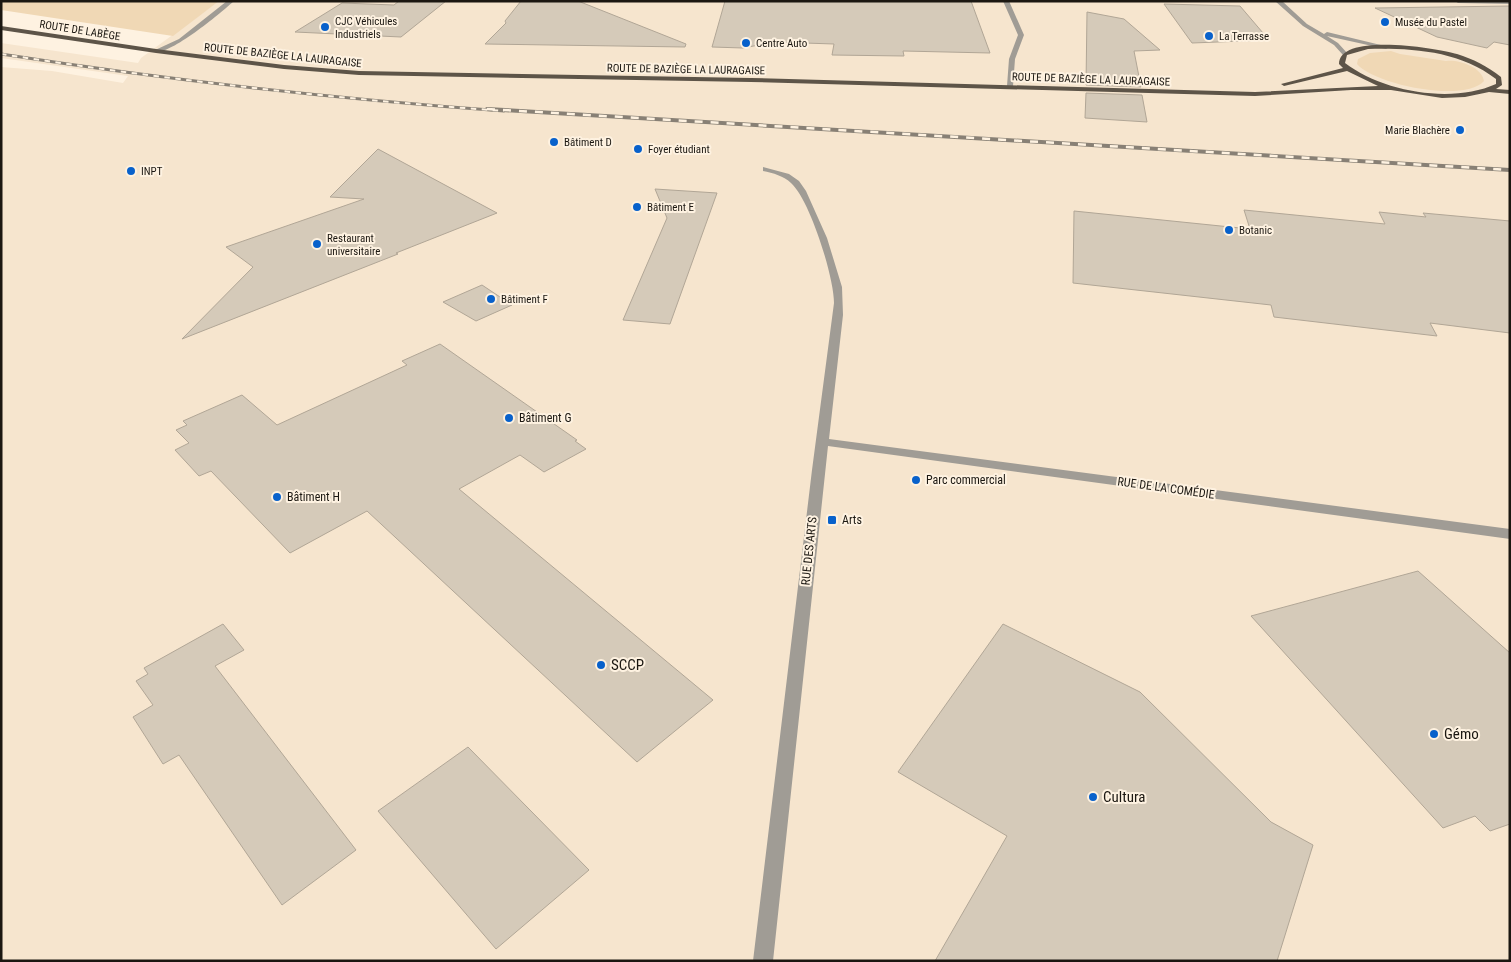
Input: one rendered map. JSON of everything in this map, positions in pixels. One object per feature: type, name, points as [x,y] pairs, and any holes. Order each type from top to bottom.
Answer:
[{"type":"main road","name":"ROUTE DE LABÈGE","points":[[1,28],[156,51]]},
{"type":"main road","points":[[1510,75],[1491,71],[1456,56],[1417,49],[1368,47],[1345,54],[1342,58],[1342,64],[1348,69],[1374,83],[1395,88],[1439,95],[1460,96],[1491,91],[1510,92]]},
{"type":"main road","name":"ROUTE DE BAZIÈGE LA LAURAGAISE","points":[[156,51],[284,67],[359,73],[674,78],[1255,94],[1351,88],[1395,88]]},
{"type":"main road","name":"ROUTE DE BAZIÈGE LA LAURAGAISE","points":[[1217,92],[1299,82],[1348,69]]},
{"type":"main road","points":[[1491,71],[1498,78],[1498,85],[1491,91]]},
{"type":"street","points":[[156,51],[181,40],[231,1]]},
{"type":"street","points":[[1006,1],[1021,35],[1012,59],[1010,86]]},
{"type":"street","points":[[1278,1],[1305,25],[1336,44],[1345,54]]},
{"type":"street","points":[[1458,1],[1510,2]]},
{"type":"street","points":[[1316,31],[1386,47]]},
{"type":"street","name":"RUE DES ARTS","points":[[763,961],[816,480],[823,442],[840,297],[836,276],[805,196],[797,184],[784,174],[766,169]]},
{"type":"street","name":"RUE DE LA COMÉDIE","points":[[823,442],[1510,534]]},
{"type":"shaded area","points":[[1,1],[219,1],[173,36],[1,10]]},
{"type":"shaded area","points":[[219,1],[1510,1],[1510,961],[1,961],[1,67],[52,71],[123,83],[128,76],[1,58],[1,43],[138,63],[141,58]]},
{"type":"shaded area","points":[[1391,51],[1446,61],[1457,61],[1474,68],[1479,72],[1484,81],[1474,87],[1459,91],[1420,89],[1382,79],[1367,72],[1357,64],[1358,59],[1370,53]]},
{"type":"building","points":[[399,1],[446,1],[401,37],[295,32],[342,3],[394,5]]},
{"type":"building","points":[[521,1],[578,1],[686,44],[685,47],[485,44],[506,23],[505,21]]},
{"type":"building","points":[[725,1],[971,1],[990,53],[903,51],[904,56],[832,55],[834,44],[775,42],[743,48],[712,47]]},
{"type":"building","points":[[1164,4],[1240,6],[1269,40],[1192,43]]},
{"type":"building","points":[[1510,6],[1510,45],[1494,42],[1487,48],[1437,37],[1375,8]]},
{"type":"building","points":[[1087,12],[1124,19],[1160,50],[1134,51],[1141,87],[1086,85]]},
{"type":"building","points":[[1086,93],[1142,95],[1147,122],[1085,118]]},
{"type":"building","name":"Restaurant universitaire","points":[[378,149],[497,213],[182,339],[253,267],[226,247],[364,199],[330,197]]},
{"type":"building","points":[[655,189],[717,193],[670,324],[623,320],[667,218]]},
{"type":"building","points":[[1244,210],[1385,224],[1379,212],[1426,217],[1423,213],[1510,221],[1510,333],[1430,323],[1437,336],[1274,317],[1271,305],[1073,283],[1074,211],[1250,229]]},
{"type":"building","points":[[482,285],[512,305],[476,321],[443,302]]},
{"type":"building","points":[[440,344],[577,440],[575,441],[586,449],[544,472],[520,455],[459,489],[713,700],[637,762],[367,511],[290,553],[211,471],[199,476],[175,450],[189,443],[176,430],[187,425],[183,421],[242,395],[277,425],[407,365],[402,361]]},
{"type":"building","name":"Gémo","points":[[1418,571],[1510,653],[1510,824],[1490,831],[1475,816],[1443,828],[1251,616]]},
{"type":"building","points":[[223,624],[244,650],[215,666],[356,850],[282,905],[179,755],[163,764],[133,717],[153,705],[136,681],[148,674],[144,668]]},
{"type":"building","name":"Cultura","points":[[1003,624],[1140,692],[1271,822],[1313,845],[1277,961],[935,961],[1007,836],[898,772]]},
{"type":"building","points":[[468,747],[589,870],[496,949],[378,811]]},
{"type":"railway","points":[[1,54],[252,88],[504,111]]},
{"type":"railway","points":[[487,109],[1510,170]]},
{"type":"place","name":"Musée du Pastel","points":[[1385,22]]},
{"type":"place","name":"CJC Véhicules Industriels","points":[[325,27]]},
{"type":"place","name":"La Terrasse","points":[[1209,36]]},
{"type":"place","name":"Centre Auto","points":[[746,43]]},
{"type":"place","name":"Marie Blachère","points":[[1460,130]]},
{"type":"place","name":"Bâtiment D","points":[[554,142]]},
{"type":"place","name":"Foyer étudiant","points":[[638,149]]},
{"type":"place","name":"INPT","points":[[131,171]]},
{"type":"place","name":"Bâtiment E","points":[[637,207]]},
{"type":"place","name":"Botanic","points":[[1229,230]]},
{"type":"place","name":"Restaurant universitaire","points":[[317,244]]},
{"type":"place","name":"Bâtiment F","points":[[491,299]]},
{"type":"place","name":"Bâtiment G","points":[[509,418]]},
{"type":"place","name":"Parc commercial","points":[[916,480]]},
{"type":"place","name":"Bâtiment H","points":[[277,497]]},
{"type":"place","name":"Arts","points":[[832,520]]},
{"type":"place","name":"SCCP","points":[[601,665]]},
{"type":"place","name":"Gémo","points":[[1434,734]]},
{"type":"place","name":"Cultura","points":[[1093,797]]}]
